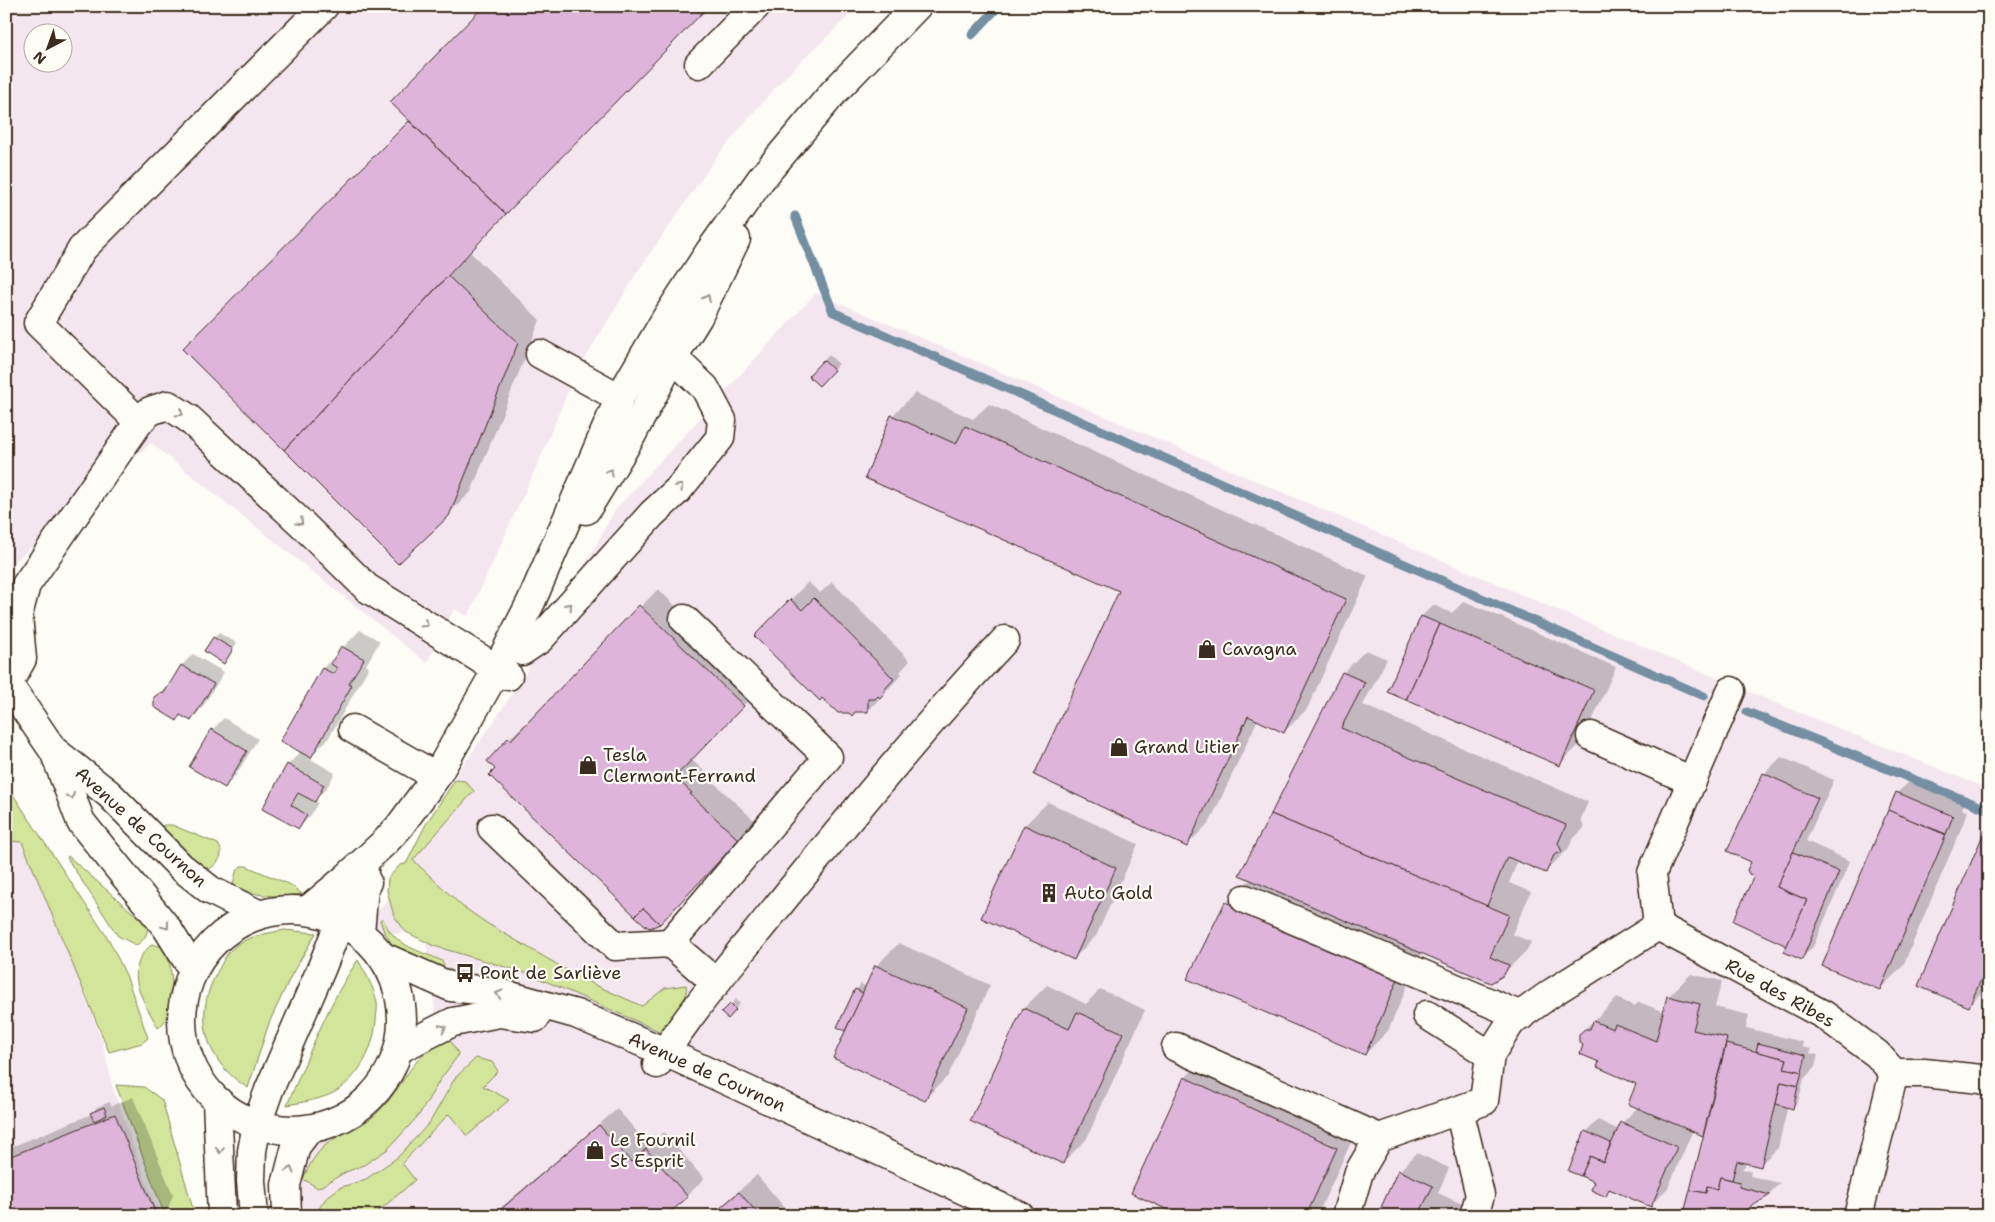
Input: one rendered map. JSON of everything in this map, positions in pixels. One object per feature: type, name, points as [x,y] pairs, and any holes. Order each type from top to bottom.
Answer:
[{"type":"street","points":[[139,422],[38,323],[82,249],[324,6]]},
{"type":"street","points":[[699,64],[756,6]]},
{"type":"street","points":[[308,910],[419,813],[437,793],[493,704],[497,669],[519,596],[573,470],[627,355],[707,229],[762,153],[821,84],[894,6]]},
{"type":"street","points":[[254,1216],[251,1181],[252,1151],[257,1124],[269,1090],[322,967],[350,926],[364,888],[393,834],[404,806],[425,770],[497,669],[531,602],[620,397],[665,320],[710,251],[761,179],[833,93],[917,6]]},
{"type":"street","points":[[522,651],[585,512],[629,440],[698,317],[731,246],[765,195],[839,106],[935,6]]},
{"type":"street","points":[[497,669],[540,639],[652,514],[678,490],[720,438],[722,420],[705,388],[683,367],[678,350]]},
{"type":"street","points":[[540,354],[609,392]]},
{"type":"street","points":[[7,682],[22,658],[18,615],[26,585],[139,422],[150,411],[168,405],[188,418],[302,523],[367,588],[497,669]]},
{"type":"street","points":[[670,943],[828,757],[684,619]]},
{"type":"street","points":[[661,1058],[689,1016],[831,841],[1005,640]]},
{"type":"street","name":"Avenue de Cournon","points":[[7,682],[54,750],[81,822],[168,928],[193,970]]},
{"type":"street","points":[[1474,1216],[1480,1195],[1472,1105],[1490,1055],[1512,1022],[1553,992],[1658,926],[1652,873],[1731,690]]},
{"type":"street","points":[[353,729],[425,770]]},
{"type":"street","points":[[1590,736],[1692,782]]},
{"type":"street","name":"Avenue de Cournon","points":[[54,750],[109,794],[181,867],[210,890],[258,914]]},
{"type":"street","points":[[492,828],[616,946],[670,943],[716,983]]},
{"type":"street","points":[[1245,899],[1521,1016]]},
{"type":"street","points":[[283,909],[308,910],[350,926],[386,958],[397,984],[404,1010],[404,1032],[392,1068],[382,1085],[366,1103],[347,1116],[329,1124],[309,1129],[281,1130],[243,1119],[217,1101],[199,1080],[190,1063],[184,1044],[182,1006],[193,970],[209,946],[232,926],[258,914],[283,909]]},
{"type":"street","name":"Rue des Ribes","points":[[1658,926],[1824,1015],[1878,1054],[1894,1073]]},
{"type":"street","name":"Avenue de Cournon","points":[[386,958],[451,987],[496,992],[576,1014],[661,1058],[984,1216]]},
{"type":"street","name":"Avenue de Cournon","points":[[399,1049],[453,1022],[499,1013],[573,1025],[661,1058],[1020,1216]]},
{"type":"street","points":[[1428,1015],[1490,1055]]},
{"type":"street","points":[[1176,1047],[1379,1138]]},
{"type":"street","points":[[1858,1216],[1894,1073],[1924,1073],[1982,1079],[1989,1082]]},
{"type":"street","points":[[217,1101],[222,1216]]},
{"type":"street","points":[[1346,1216],[1359,1172],[1379,1138],[1472,1105]]},
{"type":"street","points":[[287,1216],[286,1185],[288,1177],[296,1146],[309,1129]]},
{"type":"shaded area","points":[[6,6],[859,6],[782,80],[746,121],[715,159],[638,271],[574,377],[539,461],[468,616],[454,609],[427,663],[151,443],[9,567],[6,563]]},
{"type":"shaded area","points":[[816,293],[1773,702],[1989,789],[1989,1216],[272,1216],[271,1201],[286,1185],[309,1129],[330,1127],[366,1103],[382,1085],[412,1077],[435,1037],[435,1012],[424,927],[369,941],[360,932],[392,895],[395,875],[426,836],[458,772],[524,676],[615,510]]},
{"type":"shaded area","points":[[6,837],[24,837],[102,1040],[113,1089],[159,1216],[6,1216]]},
{"type":"green space","points":[[455,780],[465,781],[474,791],[413,860],[462,906],[488,924],[584,980],[642,1006],[665,988],[686,985],[685,999],[682,1005],[659,1031],[529,974],[434,946],[406,932],[394,916],[387,891],[388,878],[400,865],[406,864],[426,824]]},
{"type":"green space","points":[[6,784],[109,940],[126,975],[148,1038],[142,1043],[109,1052],[22,842],[6,841]]},
{"type":"green space","points":[[164,825],[172,825],[218,844],[221,856],[214,866],[207,871],[160,828]]},
{"type":"green space","points":[[68,856],[148,926],[146,935],[141,942],[136,945],[118,936],[67,858]]},
{"type":"green space","points":[[241,866],[246,866],[291,885],[302,894],[285,896],[266,895],[241,889],[233,884],[236,872]]},
{"type":"green space","points":[[382,918],[398,940],[442,961],[444,966],[441,973],[394,947],[384,932],[380,920]]},
{"type":"green space","points":[[284,930],[316,933],[291,976],[269,1023],[248,1088],[233,1077],[212,1050],[207,1035],[206,1003],[211,986],[224,959],[231,950],[249,939]]},
{"type":"green space","points":[[152,944],[163,947],[169,963],[172,981],[170,1008],[164,1023],[158,1028],[141,995],[136,977],[141,957]]},
{"type":"green space","points":[[358,960],[371,985],[377,1004],[372,1042],[364,1061],[352,1078],[335,1092],[317,1099],[287,1105],[328,1012]]},
{"type":"green space","points":[[448,1037],[458,1053],[457,1057],[440,1080],[419,1115],[388,1149],[364,1165],[346,1172],[318,1188],[303,1179],[307,1169],[323,1147],[376,1114],[424,1054]]},
{"type":"green space","points":[[476,1058],[492,1062],[498,1071],[483,1086],[509,1100],[467,1136],[449,1114],[402,1163],[415,1180],[373,1216],[314,1216],[326,1198],[339,1188],[366,1179],[398,1157],[430,1122],[455,1078]]},
{"type":"green space","points":[[116,1085],[144,1087],[162,1100],[195,1216],[165,1216]]},
{"type":"building","points":[[484,6],[709,6],[506,214],[390,102]]},
{"type":"building","points":[[409,121],[506,214],[284,450],[182,349]]},
{"type":"building","points":[[448,276],[518,343],[449,516],[398,564],[284,450]]},
{"type":"building","points":[[823,360],[834,370],[819,386],[808,376]]},
{"type":"building","name":"Cavagna","points":[[891,415],[956,444],[965,426],[1346,599],[1284,733],[1248,716],[1187,847],[1034,775],[1119,591],[865,478]]},
{"type":"building","points":[[814,598],[894,679],[884,690],[885,692],[880,698],[878,696],[875,699],[868,699],[868,712],[855,712],[852,716],[849,713],[838,713],[822,698],[820,701],[754,636],[790,599],[802,610]]},
{"type":"building","name":"Tesla Clermont-Ferrand","points":[[639,605],[744,706],[675,777],[692,793],[690,794],[739,840],[660,924],[643,908],[635,916],[489,775],[495,769],[487,761],[508,738],[511,740]]},
{"type":"building","points":[[1421,616],[1440,624],[1406,700],[1387,692]]},
{"type":"building","points":[[1440,624],[1594,690],[1560,766],[1406,700]]},
{"type":"building","points":[[213,637],[233,649],[224,664],[204,651]]},
{"type":"building","points":[[341,646],[364,659],[349,683],[352,685],[311,758],[280,741],[322,668],[334,674],[337,668],[331,664]]},
{"type":"building","points":[[181,665],[214,684],[191,721],[180,715],[177,721],[154,707],[154,697],[161,692],[164,693]]},
{"type":"building","points":[[1342,672],[1365,682],[1341,728],[1566,825],[1558,843],[1562,852],[1554,855],[1546,873],[1507,857],[1487,906],[1271,814]]},
{"type":"building","points":[[211,729],[247,751],[225,788],[189,767]]},
{"type":"building","points":[[287,764],[324,785],[315,802],[298,793],[291,805],[307,815],[299,829],[262,809]]},
{"type":"building","points":[[1763,773],[1818,798],[1777,887],[1807,900],[1787,946],[1733,921],[1754,876],[1749,874],[1747,870],[1751,862],[1727,851]]},
{"type":"building","points":[[1896,792],[1953,816],[1946,834],[1888,811]]},
{"type":"building","points":[[1888,810],[1946,835],[1880,990],[1822,966]]},
{"type":"building","points":[[1271,814],[1509,915],[1490,957],[1509,965],[1504,975],[1491,983],[1239,875]]},
{"type":"building","name":"Auto Gold","points":[[1024,825],[1116,868],[1074,960],[981,918]]},
{"type":"building","points":[[1985,830],[1989,831],[1989,961],[1969,1007],[1918,986]]},
{"type":"building","points":[[1793,852],[1839,872],[1802,960],[1784,952],[1807,900],[1777,887]]},
{"type":"building","points":[[1225,902],[1399,977],[1365,1055],[1187,979]]},
{"type":"building","points":[[643,908],[660,924],[650,928],[635,916]]},
{"type":"building","points":[[875,965],[968,1008],[925,1101],[833,1058]]},
{"type":"building","points":[[855,989],[863,993],[845,1031],[837,1027]]},
{"type":"building","points":[[1667,996],[1700,1004],[1693,1030],[1727,1038],[1703,1136],[1628,1104],[1636,1084],[1597,1067],[1599,1062],[1580,1054],[1583,1045],[1579,1042],[1579,1034],[1585,1029],[1590,1029],[1593,1021],[1613,1029],[1615,1024],[1656,1041]]},
{"type":"building","points":[[730,1004],[736,1010],[728,1019],[721,1013]]},
{"type":"building","points":[[1023,1008],[1069,1029],[1077,1012],[1123,1033],[1063,1164],[970,1121]]},
{"type":"building","points":[[1758,1043],[1806,1055],[1802,1072],[1784,1068],[1787,1059],[1756,1052]]},
{"type":"building","points":[[1726,1044],[1787,1059],[1784,1068],[1802,1072],[1798,1086],[1781,1082],[1761,1167],[1737,1161],[1732,1180],[1720,1177],[1717,1189],[1707,1186],[1706,1193],[1690,1190]]},
{"type":"building","points":[[1184,1077],[1337,1148],[1306,1216],[1181,1216],[1131,1193]]},
{"type":"building","points":[[1781,1082],[1798,1086],[1793,1109],[1776,1104]]},
{"type":"building","points":[[104,1107],[107,1115],[94,1121],[90,1113]]},
{"type":"building","points":[[115,1114],[156,1214],[155,1216],[6,1216],[6,1158]]},
{"type":"building","points":[[1621,1122],[1677,1147],[1651,1207],[1609,1189],[1606,1197],[1591,1190],[1594,1182],[1581,1176],[1590,1156],[1603,1162]]},
{"type":"building","points":[[599,1125],[631,1162],[646,1149],[688,1197],[666,1216],[493,1216]]},
{"type":"building","points":[[1585,1131],[1611,1143],[1603,1162],[1590,1156],[1581,1176],[1568,1171]]},
{"type":"building","points":[[1398,1170],[1433,1186],[1421,1210],[1433,1216],[1377,1216]]},
{"type":"building","points":[[1720,1177],[1740,1182],[1739,1187],[1770,1195],[1737,1216],[1694,1216],[1684,1213],[1690,1190],[1706,1193],[1707,1186],[1717,1189]]},
{"type":"building","points":[[739,1192],[760,1216],[711,1216]]},
{"type":"waterway","points":[[972,35],[999,6]]},
{"type":"waterway","points":[[795,216],[833,312],[1704,696]]},
{"type":"waterway","points":[[1747,712],[1989,810]]},
{"type":"place","name":"Cavagna","points":[[1207,649]]},
{"type":"place","name":"Grand Litier","points":[[1119,747]]},
{"type":"place","name":"Tesla Clermont-Ferrand","points":[[588,765]]},
{"type":"place","name":"Auto Gold","points":[[1049,893]]},
{"type":"place","name":"Pont de Sarliève","points":[[465,973]]},
{"type":"place","name":"Le Fournil St Esprit","points":[[595,1150]]}]
